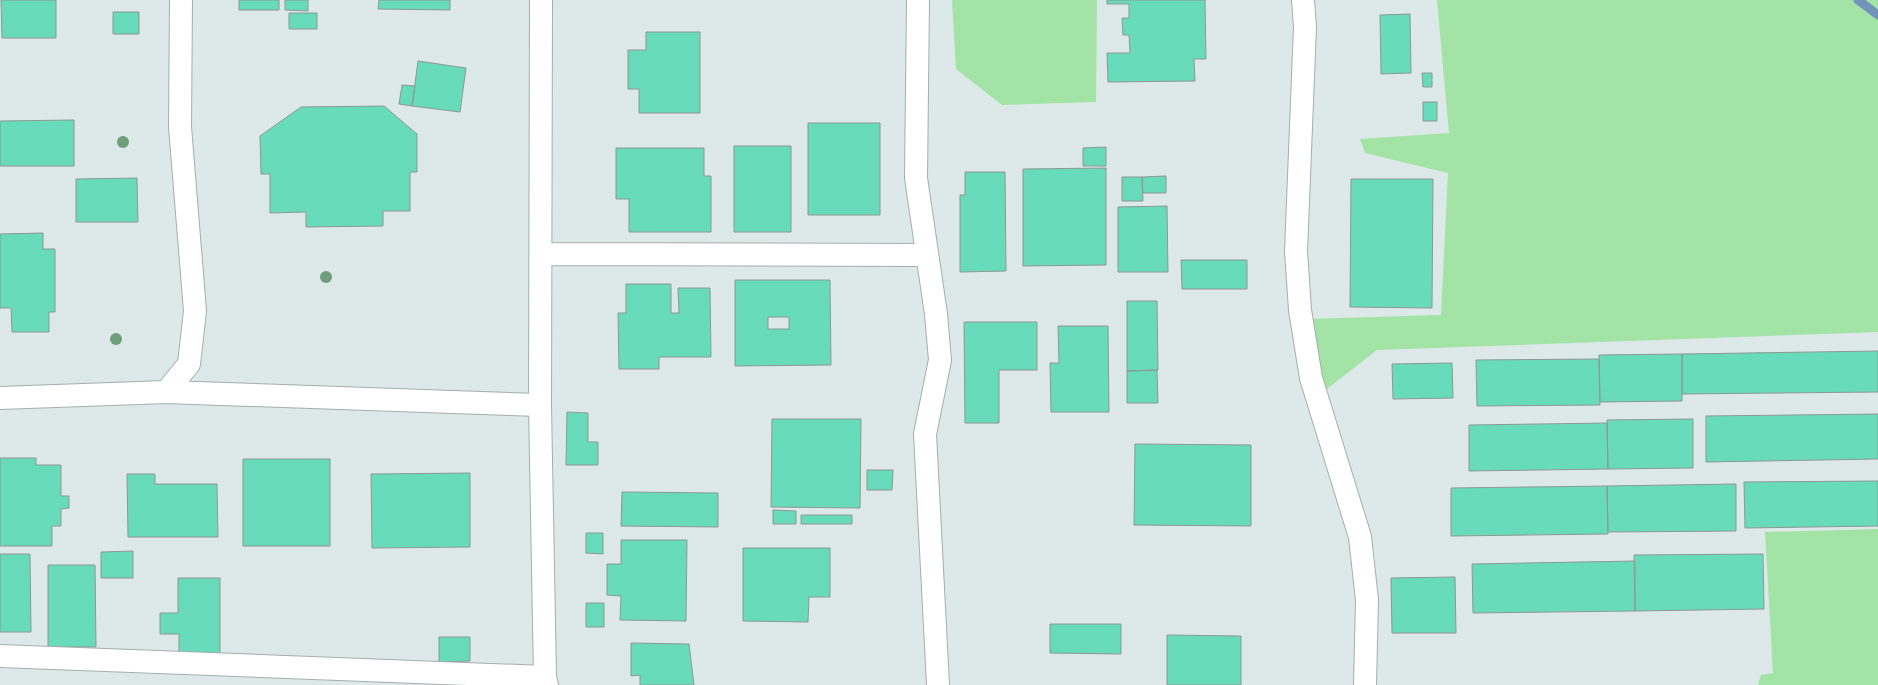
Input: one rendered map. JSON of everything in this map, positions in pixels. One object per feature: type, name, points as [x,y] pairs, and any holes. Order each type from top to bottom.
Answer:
[{"type":"street","points":[[166,392],[189,364],[194,311],[180,127],[181,0]]},
{"type":"street","points":[[0,656],[546,681],[540,405],[541,0]]},
{"type":"street","points":[[918,0],[916,178],[936,314],[940,360],[925,434],[938,685]]},
{"type":"street","points":[[1303,0],[1306,27],[1296,251],[1300,310],[1311,378],[1360,537],[1367,600],[1365,685]]},
{"type":"street","points":[[540,254],[927,255]]},
{"type":"street","points":[[0,398],[166,392],[540,405]]},
{"type":"green space","points":[[952,0],[1097,0],[1096,102],[1002,105],[956,69]]},
{"type":"green space","points":[[1437,0],[1878,0],[1878,332],[1377,350],[1323,392],[1306,319],[1441,315],[1448,173],[1365,153],[1360,139],[1449,133]]},
{"type":"green space","points":[[1878,529],[1878,685],[1758,685],[1761,675],[1773,673],[1765,532]]},
{"type":"building","points":[[1,0],[56,0],[56,38],[2,38]]},
{"type":"building","points":[[239,0],[279,0],[279,10],[239,10]]},
{"type":"building","points":[[285,0],[308,0],[308,11],[285,10]]},
{"type":"building","points":[[379,0],[450,0],[450,10],[378,9]]},
{"type":"building","points":[[1107,0],[1205,0],[1206,59],[1194,59],[1195,81],[1108,82],[1107,53],[1130,53],[1129,35],[1123,35],[1122,18],[1129,18],[1129,4],[1107,4]]},
{"type":"building","points":[[113,12],[139,12],[139,34],[113,34]]},
{"type":"building","points":[[289,13],[317,13],[317,29],[289,29]]},
{"type":"building","points":[[1410,14],[1411,73],[1381,74],[1380,15]]},
{"type":"building","points":[[646,32],[700,32],[700,113],[639,113],[639,89],[628,89],[628,50],[646,50]]},
{"type":"building","points":[[418,61],[466,68],[460,112],[412,106]]},
{"type":"building","points":[[1422,73],[1432,73],[1432,87],[1423,87]]},
{"type":"building","points":[[402,85],[415,86],[412,106],[399,104]]},
{"type":"building","points":[[1423,102],[1437,102],[1437,121],[1423,121]]},
{"type":"building","points":[[384,106],[417,134],[417,172],[410,172],[410,211],[383,211],[383,226],[306,227],[306,212],[270,213],[270,174],[261,174],[260,136],[301,107]]},
{"type":"building","points":[[74,120],[74,166],[0,166],[0,121]]},
{"type":"building","points":[[808,123],[880,123],[880,215],[808,215]]},
{"type":"building","points":[[734,146],[791,146],[791,232],[734,232]]},
{"type":"building","points":[[1106,147],[1106,166],[1083,166],[1083,148]]},
{"type":"building","points":[[616,148],[704,148],[704,176],[711,176],[711,232],[629,232],[629,199],[616,199]]},
{"type":"building","points":[[1106,168],[1106,265],[1023,266],[1023,169]]},
{"type":"building","points":[[965,172],[1005,172],[1006,271],[960,272],[960,195],[965,195]]},
{"type":"building","points":[[1166,176],[1166,193],[1143,193],[1142,177]]},
{"type":"building","points":[[1122,177],[1142,177],[1143,201],[1122,201]]},
{"type":"building","points":[[137,178],[138,222],[76,222],[76,179]]},
{"type":"building","points":[[1351,179],[1433,179],[1432,308],[1350,307]]},
{"type":"building","points":[[1167,206],[1168,272],[1118,272],[1118,207]]},
{"type":"building","points":[[43,233],[43,249],[55,249],[55,312],[49,312],[49,332],[12,332],[11,308],[0,308],[0,234]]},
{"type":"building","points":[[1181,260],[1247,260],[1247,289],[1182,289]]},
{"type":"building","points":[[735,280],[830,280],[831,365],[735,366]],"holes":[[[768,317],[789,317],[789,329],[768,329]]]},
{"type":"building","points":[[626,284],[671,284],[671,313],[679,313],[678,288],[710,288],[711,357],[659,357],[659,369],[619,369],[618,313],[626,313]]},
{"type":"building","points":[[1127,301],[1157,301],[1158,370],[1127,371]]},
{"type":"building","points":[[964,322],[1037,322],[1037,370],[999,370],[999,423],[965,423]]},
{"type":"building","points":[[1058,326],[1108,326],[1109,412],[1051,412],[1050,363],[1059,363]]},
{"type":"building","points":[[1878,351],[1878,392],[1682,394],[1682,354]]},
{"type":"building","points":[[1682,354],[1682,401],[1600,402],[1599,355]]},
{"type":"building","points":[[1599,359],[1600,405],[1477,406],[1476,360]]},
{"type":"building","points":[[1452,363],[1453,398],[1393,399],[1392,364]]},
{"type":"building","points":[[1157,370],[1158,403],[1127,403],[1127,371]]},
{"type":"building","points":[[567,412],[588,413],[588,442],[598,442],[598,465],[566,465]]},
{"type":"building","points":[[1878,414],[1878,459],[1706,462],[1706,416]]},
{"type":"building","points":[[772,419],[861,419],[860,508],[771,507]]},
{"type":"building","points":[[1693,419],[1693,468],[1608,469],[1607,420]]},
{"type":"building","points":[[1607,423],[1608,469],[1469,471],[1469,425]]},
{"type":"building","points":[[1135,444],[1251,445],[1251,526],[1134,525]]},
{"type":"building","points":[[0,458],[36,458],[36,465],[61,465],[61,496],[69,496],[69,508],[61,509],[61,526],[52,526],[52,546],[0,546]]},
{"type":"building","points":[[243,459],[330,459],[330,546],[243,546]]},
{"type":"building","points":[[867,470],[893,470],[892,490],[867,490]]},
{"type":"building","points":[[470,473],[470,547],[372,548],[371,474]]},
{"type":"building","points":[[127,474],[155,474],[155,484],[217,484],[218,537],[128,537]]},
{"type":"building","points":[[1878,481],[1878,526],[1745,528],[1744,482]]},
{"type":"building","points":[[1736,484],[1736,531],[1608,532],[1607,486]]},
{"type":"building","points":[[1607,486],[1608,534],[1451,536],[1451,488]]},
{"type":"building","points":[[622,492],[718,493],[718,527],[621,526]]},
{"type":"building","points":[[773,510],[796,511],[796,524],[773,524]]},
{"type":"building","points":[[801,515],[852,515],[852,524],[801,524]]},
{"type":"building","points":[[586,533],[603,533],[603,554],[586,553]]},
{"type":"building","points":[[621,540],[687,540],[686,621],[620,620],[621,596],[607,595],[607,564],[621,564]]},
{"type":"building","points":[[743,548],[830,548],[830,597],[809,597],[808,622],[743,621]]},
{"type":"building","points":[[133,551],[133,578],[101,578],[101,552]]},
{"type":"building","points":[[0,554],[30,554],[31,632],[0,632]]},
{"type":"building","points":[[1763,554],[1764,609],[1635,611],[1634,555]]},
{"type":"building","points":[[1635,561],[1635,611],[1473,613],[1472,564]]},
{"type":"building","points":[[48,565],[95,565],[96,647],[48,647]]},
{"type":"building","points":[[1455,577],[1456,633],[1392,633],[1391,578]]},
{"type":"building","points":[[178,578],[220,578],[220,655],[179,656],[179,634],[160,634],[160,613],[178,613]]},
{"type":"building","points":[[586,603],[604,603],[604,627],[586,627]]},
{"type":"building","points":[[1050,624],[1121,624],[1121,654],[1050,653]]},
{"type":"building","points":[[1167,635],[1241,636],[1241,685],[1167,685]]},
{"type":"building","points":[[439,637],[470,637],[470,661],[439,662]]},
{"type":"building","points":[[631,643],[689,644],[694,685],[640,685],[640,675],[631,676]]},
{"type":"waterway","points":[[1858,0],[1878,15]]}]
